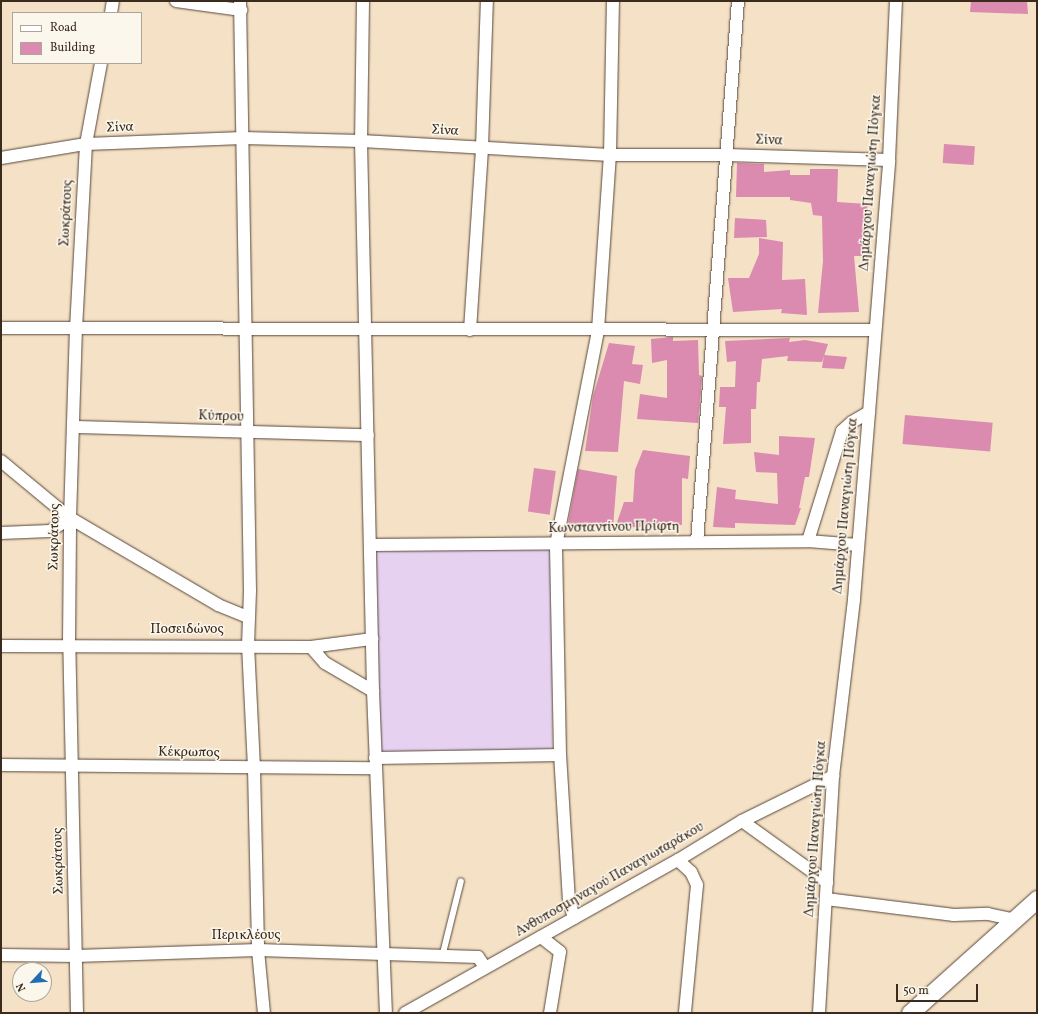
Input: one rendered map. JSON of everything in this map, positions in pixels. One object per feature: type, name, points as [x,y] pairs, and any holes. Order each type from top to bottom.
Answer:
[{"type":"street","points":[[111,12],[113,1]]},
{"type":"street","points":[[176,1],[241,6],[244,329],[250,591],[248,645],[254,769],[258,950],[264,1013]]},
{"type":"street","points":[[363,1],[360,141],[371,545],[372,692],[382,955],[386,1013]]},
{"type":"street","points":[[470,330],[482,148],[487,1]]},
{"type":"street","points":[[574,918],[568,901],[560,755],[556,545],[598,330],[610,155],[613,1]]},
{"type":"street","points":[[697,542],[715,330],[738,1]]},
{"type":"street","name":"Δημάρχου Παναγιώτη Πόγκα","points":[[819,1013],[833,776],[858,545],[889,160],[896,1]]},
{"type":"street","name":"Σωκράτους","points":[[77,1013],[68,644],[70,518],[76,329],[86,144],[101,64]]},
{"type":"street","name":"Σίνα","points":[[1,158],[86,144],[243,138],[360,141],[610,155],[727,155],[889,160]]},
{"type":"street","points":[[1,328],[875,330]]},
{"type":"street","points":[[808,541],[842,431],[852,422],[869,412]]},
{"type":"street","name":"Κύπρου","points":[[74,427],[368,436]]},
{"type":"street","points":[[1,461],[70,518],[218,605],[248,617]]},
{"type":"street","points":[[1,533],[50,531],[70,518]]},
{"type":"street","name":"Κωνσταντίνου Πρίφτη","points":[[371,545],[556,545],[808,541],[858,545]]},
{"type":"street","name":"Ποσειδώνος","points":[[1,646],[68,644],[248,645],[311,647],[372,639]]},
{"type":"street","points":[[311,647],[324,663],[372,692]]},
{"type":"street","name":"Κέκρωπος","points":[[1,765],[254,769],[560,755]]},
{"type":"street","name":"Ανθυποσμηναγού Παναγιωταράκου","points":[[405,1013],[678,860],[742,821],[833,776]]},
{"type":"street","points":[[742,821],[827,882]]},
{"type":"street","points":[[678,860],[691,872],[697,885],[685,1013]]},
{"type":"street","points":[[826,899],[954,915],[1026,915]]},
{"type":"street","points":[[910,1013],[1026,915],[1037,899]]},
{"type":"street","points":[[541,937],[560,952],[550,1013]]},
{"type":"street","name":"Περικλέους","points":[[1,955],[76,956],[258,950],[478,957],[485,967]]},
{"type":"lane","points":[[442,956],[461,880]]},
{"type":"shaded area","points":[[369,544],[552,544],[552,752],[369,752]]},
{"type":"building","points":[[971,1],[1027,1],[1028,14],[970,12]]},
{"type":"building","points":[[944,144],[975,146],[974,165],[943,163]]},
{"type":"building","points":[[737,163],[764,164],[764,172],[790,170],[790,175],[810,175],[810,169],[838,169],[837,202],[867,204],[871,256],[854,256],[859,312],[818,313],[823,261],[822,216],[813,215],[811,203],[790,200],[790,197],[736,197]]},
{"type":"building","points":[[735,218],[766,220],[767,237],[734,238]]},
{"type":"building","points":[[759,238],[783,242],[782,280],[805,279],[807,315],[781,313],[782,309],[733,312],[728,278],[749,278],[759,254]]},
{"type":"building","points":[[673,337],[673,341],[698,340],[699,375],[702,376],[698,423],[637,419],[640,394],[667,398],[667,360],[652,363],[651,339]]},
{"type":"building","points":[[790,338],[789,342],[805,340],[828,344],[822,362],[787,361],[788,356],[762,359],[760,382],[757,382],[756,409],[751,409],[751,443],[723,444],[726,407],[719,407],[720,387],[735,387],[736,361],[727,362],[725,341]]},
{"type":"building","points":[[609,343],[635,346],[632,364],[643,365],[640,384],[624,381],[618,452],[585,451],[593,396]]},
{"type":"building","points":[[824,355],[847,357],[844,369],[822,368]]},
{"type":"building","points":[[905,415],[993,423],[990,452],[902,444]]},
{"type":"building","points":[[779,436],[815,438],[809,477],[805,477],[799,508],[801,508],[795,525],[735,523],[735,528],[713,527],[717,487],[736,490],[735,499],[778,504],[777,473],[756,472],[754,452],[779,455]]},
{"type":"building","points":[[643,450],[690,456],[688,479],[682,478],[682,525],[615,528],[624,502],[633,502],[635,470]]},
{"type":"building","points":[[534,468],[556,471],[550,515],[528,512]]},
{"type":"building","points":[[578,469],[617,476],[613,528],[598,527],[598,523],[568,524]]}]
